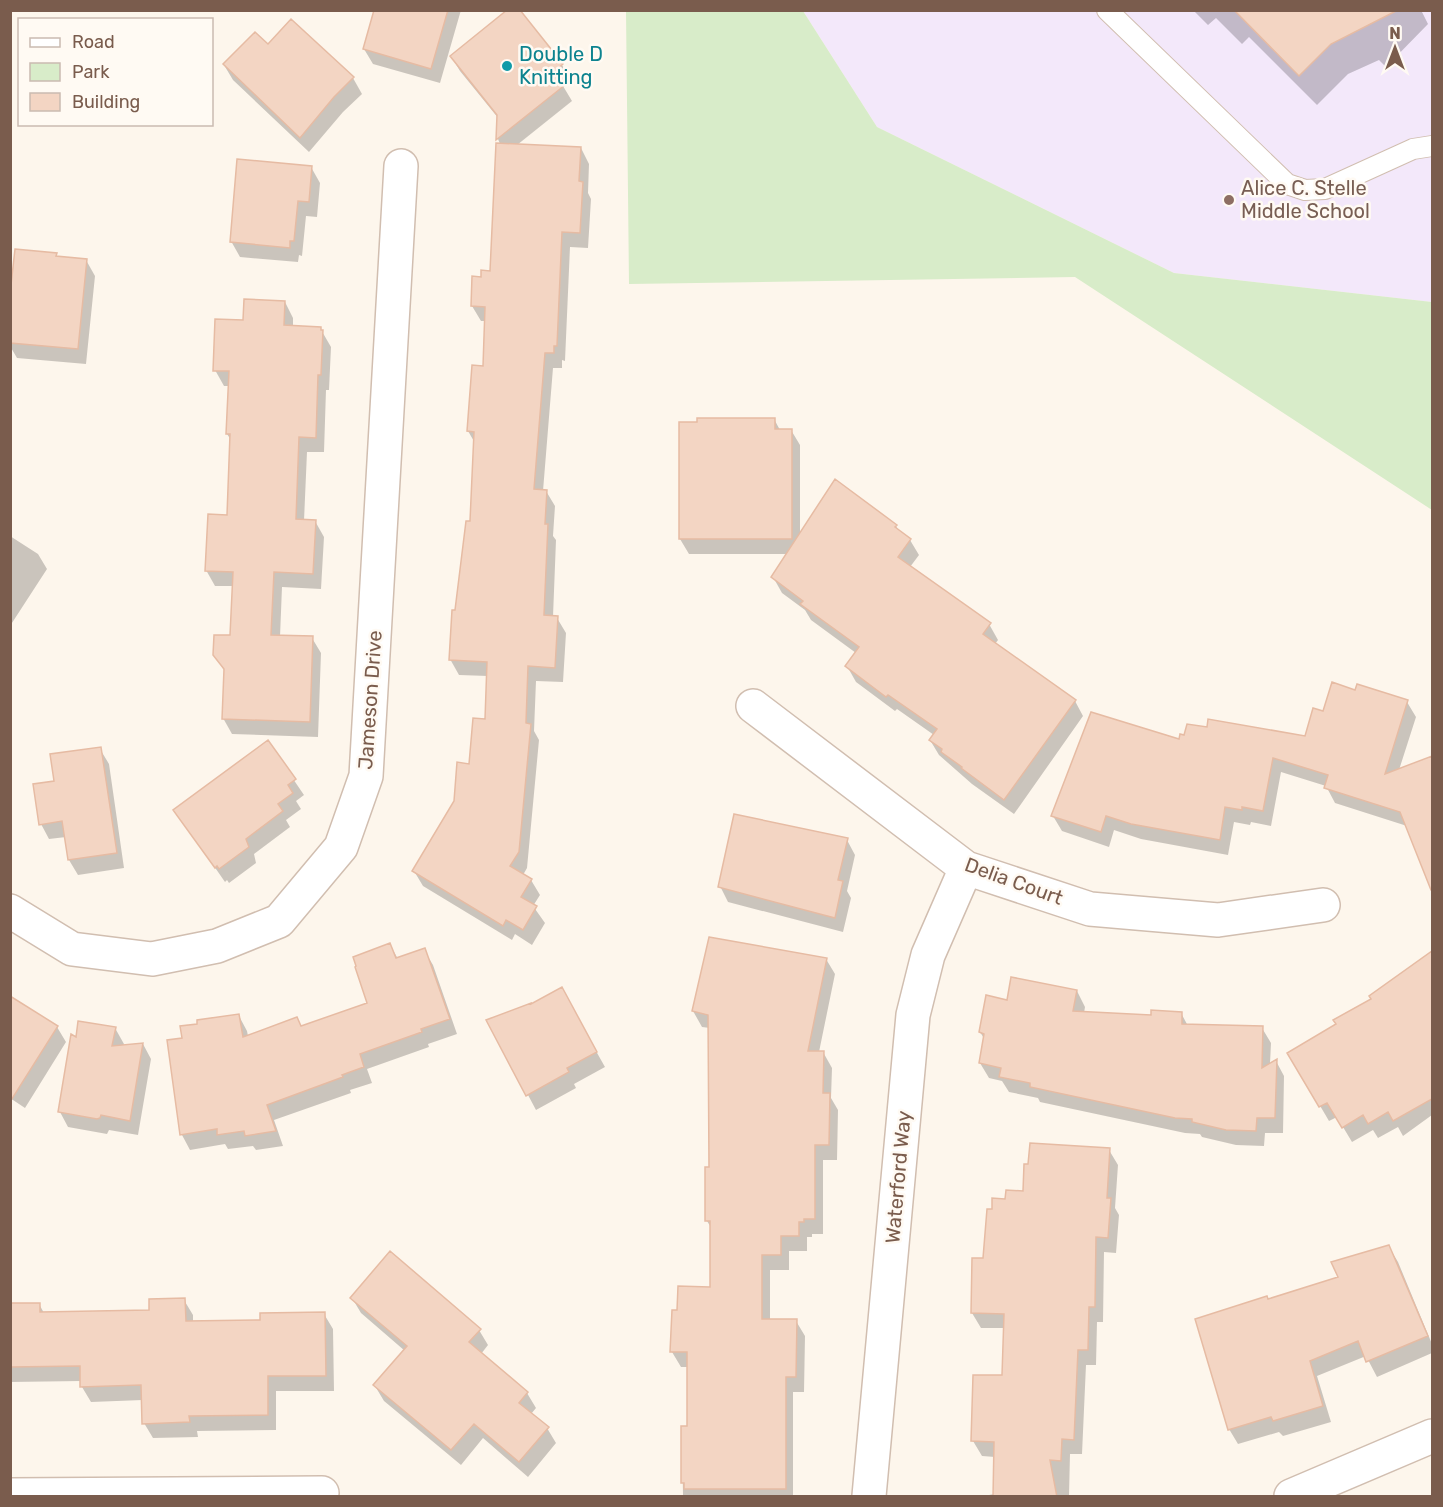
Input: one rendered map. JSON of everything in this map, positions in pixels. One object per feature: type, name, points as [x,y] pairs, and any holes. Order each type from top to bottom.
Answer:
[{"type":"street","name":"Jameson Drive","points":[[10,911],[72,949],[152,959],[218,946],[279,921],[341,847],[366,776],[401,166]]},
{"type":"street","name":"Delia Court","points":[[753,706],[966,868],[1090,909],[1218,920],[1323,905]]},
{"type":"street","name":"Waterford Way","points":[[869,1497],[913,1015],[928,955],[966,868]]},
{"type":"street","points":[[1291,1497],[1432,1436]]},
{"type":"street","points":[[10,1495],[322,1493]]},
{"type":"lane","points":[[1107,10],[1287,184],[1305,190],[1325,189],[1413,149],[1432,146]]},
{"type":"shaded area","name":"Alice C. Stelle Middle School","points":[[803,11],[1432,11],[1432,302],[1174,273],[877,127]]},
{"type":"green space","points":[[626,11],[803,11],[877,127],[1174,273],[1432,302],[1432,510],[1075,277],[629,284]]},
{"type":"building","points":[[374,10],[448,10],[431,69],[363,49]]},
{"type":"building","name":"Double D Knitting","points":[[507,10],[520,10],[563,64],[554,72],[565,85],[496,140],[497,115],[450,56]]},
{"type":"building","points":[[1234,10],[1398,10],[1331,44],[1299,76]]},
{"type":"building","points":[[291,19],[354,77],[300,138],[223,64],[255,32],[268,44]]},
{"type":"building","points":[[496,143],[581,147],[579,181],[583,182],[580,233],[562,232],[557,346],[554,346],[554,353],[545,353],[534,489],[547,490],[545,524],[548,524],[544,615],[558,616],[555,668],[528,666],[526,723],[531,724],[519,852],[510,866],[532,879],[521,897],[537,906],[523,930],[506,920],[503,926],[412,871],[454,801],[457,762],[469,764],[473,718],[485,719],[487,662],[449,660],[452,610],[455,610],[466,521],[470,521],[474,432],[467,431],[472,365],[483,366],[485,307],[471,306],[472,276],[481,277],[481,270],[490,271]]},
{"type":"building","points":[[237,159],[312,166],[309,202],[298,201],[294,241],[290,241],[290,248],[230,242]]},
{"type":"building","points":[[15,249],[57,253],[56,256],[87,259],[78,349],[10,343],[10,294]]},
{"type":"building","points":[[244,299],[285,301],[284,325],[321,327],[323,330],[321,375],[318,375],[316,438],[299,437],[296,519],[316,520],[313,574],[274,572],[271,635],[313,636],[310,722],[222,719],[224,669],[213,655],[214,635],[230,635],[233,572],[205,571],[208,514],[227,515],[230,434],[226,434],[229,371],[213,371],[215,319],[243,320]]},
{"type":"building","points":[[697,418],[775,418],[775,429],[792,429],[792,539],[679,539],[679,422],[697,422]]},
{"type":"building","points":[[835,479],[897,525],[895,527],[911,539],[898,557],[991,623],[983,634],[1076,700],[1004,800],[941,752],[942,749],[929,740],[937,729],[888,695],[886,697],[845,666],[859,647],[800,604],[803,601],[771,577]]},
{"type":"building","points":[[1332,682],[1355,690],[1357,684],[1408,700],[1385,774],[1432,756],[1432,890],[1400,812],[1324,788],[1328,775],[1273,758],[1263,811],[1225,807],[1220,840],[1131,824],[1106,816],[1101,832],[1051,816],[1091,712],[1179,739],[1180,734],[1184,735],[1187,724],[1207,727],[1208,719],[1305,736],[1313,708],[1323,711]]},
{"type":"building","points":[[268,740],[296,779],[288,785],[293,793],[278,804],[283,811],[246,839],[249,847],[219,869],[217,866],[215,868],[173,810]]},
{"type":"building","points":[[101,747],[117,853],[68,860],[62,821],[39,825],[33,784],[54,781],[50,754]]},
{"type":"building","points":[[734,814],[848,838],[838,880],[843,881],[835,918],[718,887]]},
{"type":"building","points":[[709,937],[827,958],[808,1051],[824,1051],[823,1093],[830,1093],[829,1145],[815,1145],[815,1219],[804,1219],[804,1222],[799,1222],[799,1236],[781,1236],[781,1255],[762,1255],[762,1319],[797,1319],[796,1377],[786,1377],[786,1489],[684,1489],[684,1483],[681,1483],[681,1426],[687,1426],[687,1352],[670,1352],[672,1310],[677,1310],[678,1286],[710,1287],[710,1221],[705,1221],[705,1167],[709,1167],[708,1015],[692,1011]]},
{"type":"building","points":[[390,943],[396,958],[425,948],[450,1019],[421,1029],[422,1032],[360,1054],[364,1067],[342,1075],[343,1077],[267,1105],[276,1131],[245,1136],[244,1131],[217,1135],[217,1129],[180,1135],[167,1040],[182,1038],[180,1026],[197,1024],[197,1020],[239,1014],[243,1037],[297,1017],[301,1026],[367,1003],[353,957]]},
{"type":"building","points":[[1432,951],[1432,1099],[1393,1121],[1388,1112],[1368,1124],[1363,1115],[1342,1128],[1327,1103],[1319,1107],[1287,1053],[1336,1024],[1333,1020],[1371,999],[1369,996]]},
{"type":"building","points":[[1011,977],[1077,990],[1073,1011],[1151,1015],[1151,1010],[1182,1012],[1182,1024],[1263,1026],[1262,1068],[1277,1059],[1275,1118],[1257,1118],[1256,1131],[1226,1130],[1192,1122],[1192,1119],[1175,1118],[1030,1087],[1030,1083],[999,1077],[1001,1068],[979,1063],[984,1034],[979,1032],[986,995],[1007,1000]]},
{"type":"building","points":[[562,987],[597,1052],[567,1068],[569,1072],[526,1096],[486,1020],[531,1004]]},
{"type":"building","points":[[10,996],[58,1026],[10,1102]]},
{"type":"building","points":[[78,1021],[116,1027],[112,1046],[143,1043],[130,1121],[101,1115],[97,1119],[58,1112],[71,1034],[76,1037]]},
{"type":"building","points":[[1030,1143],[1110,1148],[1107,1198],[1111,1198],[1108,1238],[1096,1237],[1095,1307],[1089,1307],[1088,1350],[1078,1350],[1074,1440],[1062,1439],[1061,1461],[1050,1460],[1057,1497],[993,1497],[994,1442],[971,1441],[973,1375],[1002,1375],[1004,1314],[971,1313],[972,1258],[983,1258],[987,1209],[992,1209],[992,1198],[1005,1199],[1006,1190],[1023,1191],[1024,1164],[1028,1164]]},
{"type":"building","points":[[1389,1245],[1428,1336],[1366,1362],[1358,1341],[1310,1361],[1323,1406],[1273,1421],[1271,1417],[1228,1430],[1195,1319],[1338,1277],[1331,1262]]},
{"type":"building","points":[[390,1251],[481,1329],[469,1342],[528,1392],[519,1403],[549,1427],[519,1462],[474,1424],[451,1450],[373,1385],[407,1346],[350,1298]]},
{"type":"building","points":[[185,1298],[186,1321],[260,1320],[260,1313],[325,1312],[326,1376],[268,1376],[268,1415],[189,1416],[190,1422],[142,1424],[141,1385],[80,1387],[80,1366],[10,1367],[10,1303],[40,1303],[40,1312],[149,1310],[149,1299]]},
{"type":"place","name":"Double D Knitting","points":[[507,66]]},
{"type":"place","name":"Alice C. Stelle Middle School","points":[[1229,200]]}]
